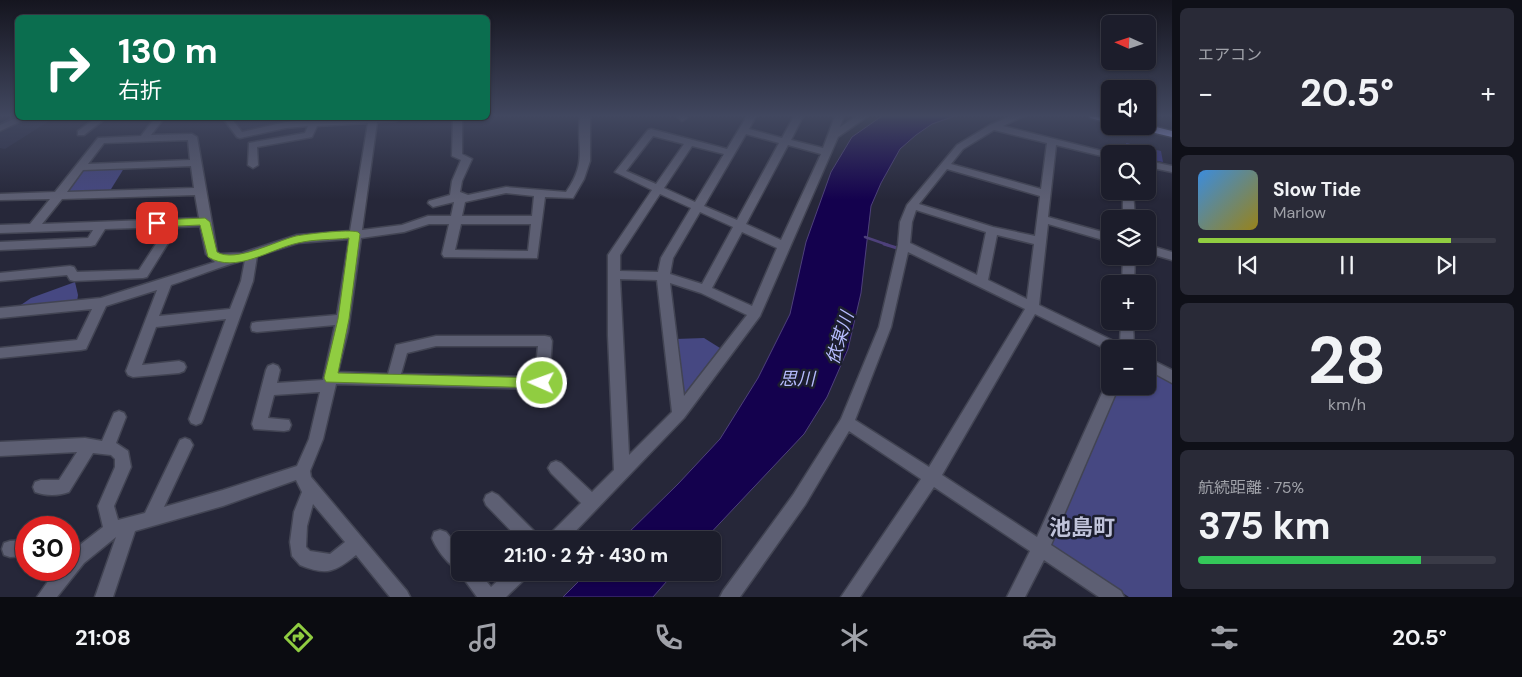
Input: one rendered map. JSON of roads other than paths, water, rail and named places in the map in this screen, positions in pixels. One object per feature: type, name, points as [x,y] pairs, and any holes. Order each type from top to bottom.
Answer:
[{"type":"street","points":[[34,227],[98,144]]},
{"type":"street","points":[[193,144],[212,254],[218,258],[230,259]]},
{"type":"street","points":[[253,165],[252,145],[258,144]]},
{"type":"street","points":[[369,144],[354,234],[344,319],[316,439],[302,471],[303,479],[312,491],[401,597]]},
{"type":"street","points":[[457,144],[457,156],[467,159],[457,181],[454,194],[468,198],[506,190],[522,190],[540,194],[569,196],[577,185],[586,157],[585,144]]},
{"type":"street","points":[[642,144],[620,172],[784,246]]},
{"type":"street","points":[[622,473],[615,336],[614,255],[689,144]]},
{"type":"street","points":[[697,144],[731,153]]},
{"type":"street","points":[[679,414],[663,276],[667,258],[696,206],[736,144]]},
{"type":"street","points":[[705,290],[784,144]]},
{"type":"street","points":[[796,144],[826,152]]},
{"type":"street","points":[[565,531],[679,414],[754,313],[830,144]]},
{"type":"street","points":[[729,597],[799,500],[847,422],[886,326],[904,245],[906,222],[912,206],[944,165],[965,144]]},
{"type":"street","points":[[850,597],[932,477],[1032,308],[1052,144]]},
{"type":"street","points":[[1064,144],[1101,153]]},
{"type":"street","points":[[80,167],[196,164]]},
{"type":"street","points":[[944,165],[1046,194]]},
{"type":"street","points":[[1156,166],[1172,169]]},
{"type":"street","points":[[0,197],[202,191]]},
{"type":"street","points":[[461,197],[448,254],[534,254],[540,194]]},
{"type":"street","points":[[433,203],[461,197]]},
{"type":"street","points":[[912,206],[992,230],[1040,241]]},
{"type":"street","points":[[1044,219],[1101,235]]},
{"type":"street","points":[[0,312],[101,303],[219,265],[230,259],[252,254],[297,239],[380,233],[428,220],[536,220]]},
{"type":"street","points":[[1,230],[34,227],[205,222]]},
{"type":"street","points":[[0,277],[70,270],[74,278],[143,274],[175,223]]},
{"type":"street","points":[[0,246],[91,242],[102,225]]},
{"type":"street","points":[[981,282],[992,230]]},
{"type":"street","points":[[904,245],[1101,341]]},
{"type":"street","points":[[1156,251],[1172,256]]},
{"type":"street","points":[[196,419],[247,281],[252,254]]},
{"type":"street","points":[[614,275],[663,276],[705,290],[754,313]]},
{"type":"street","points":[[166,281],[133,371],[180,367]]},
{"type":"street","points":[[0,353],[81,345],[101,303]]},
{"type":"street","points":[[152,322],[236,313]]},
{"type":"street","points":[[257,327],[344,319]]},
{"type":"street","points":[[268,389],[330,382],[393,379],[542,383],[545,341],[436,341],[402,349],[393,379]]},
{"type":"street","points":[[1156,368],[1172,377]]},
{"type":"street","points":[[273,370],[259,424],[284,425]]},
{"type":"street","points":[[1016,597],[1042,548],[1108,395]]},
{"type":"street","points":[[106,448],[119,417]]},
{"type":"street","points":[[847,422],[1115,597]]},
{"type":"street","points":[[41,487],[63,488],[90,445]]},
{"type":"street","points":[[1,451],[90,445],[114,449],[123,456],[123,467],[106,506],[112,530]]},
{"type":"street","points":[[150,518],[185,445]]},
{"type":"street","points":[[556,468],[593,503]]},
{"type":"street","points":[[80,554],[112,530],[223,498],[302,471]]},
{"type":"street","points":[[312,491],[302,507],[298,525],[298,550],[306,559],[333,563],[357,543]]},
{"type":"street","points":[[492,500],[522,531]]},
{"type":"street","points":[[104,597],[129,524]]},
{"type":"street","points":[[440,538],[451,551]]},
{"type":"street","points":[[46,597],[57,581]]},
{"type":"street","points":[[475,581],[488,597]]},
{"type":"street","points":[[493,597],[510,581]]},
{"type":"water","name":"思川","points":[[848,144],[906,144],[900,149],[881,183],[871,206],[861,293],[848,349],[827,397],[804,434],[712,531],[630,531],[720,439],[758,378],[790,314],[806,242],[831,172]]},
{"type":"water","points":[[579,581],[667,581],[653,597],[563,597]]},
{"type":"waterway","points":[[865,237],[888,245]]},
{"type":"waterway","points":[[884,244],[897,248]]},
{"type":"district","name":"池島町","points":[[1082,527]]},
{"type":"water label","name":"依某川","points":[[840,338]]}]
